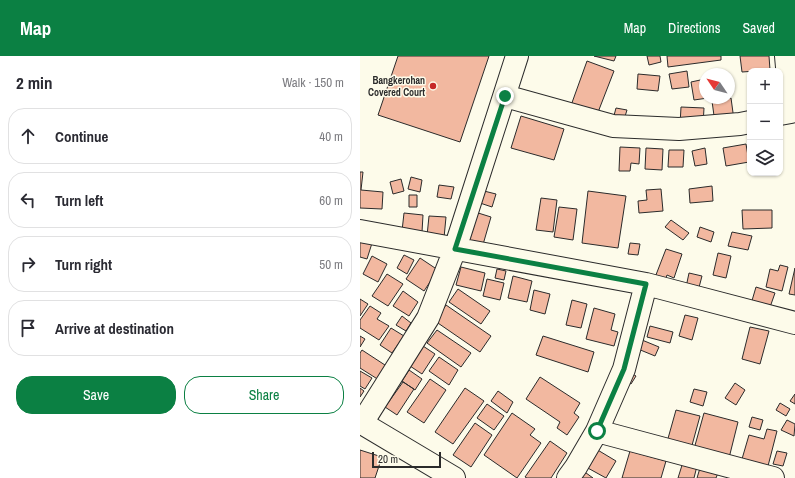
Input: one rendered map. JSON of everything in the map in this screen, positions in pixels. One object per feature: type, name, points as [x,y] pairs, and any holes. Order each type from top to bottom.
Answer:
[{"type":"street","points":[[454,478],[361,423],[428,318],[455,249],[517,56]]},
{"type":"street","points":[[786,56],[789,112]]},
{"type":"street","points":[[505,96],[613,126],[679,129],[747,123]]},
{"type":"street","points":[[360,231],[646,284],[795,323]]},
{"type":"street","points":[[568,478],[576,468],[597,431],[624,369],[646,284]]},
{"type":"street","points":[[597,431],[773,478]]},
{"type":"building","name":"Bangkerohan Covered Court","points":[[398,56],[489,56],[460,142],[378,115]]},
{"type":"building","points":[[594,56],[616,56],[614,61]]},
{"type":"building","points":[[647,56],[660,56],[661,62],[649,65]]},
{"type":"building","points":[[667,56],[721,56],[721,60],[668,67]]},
{"type":"building","points":[[740,56],[769,56],[770,68],[747,68],[747,72],[742,72]]},
{"type":"building","points":[[587,61],[614,71],[595,120],[569,111]]},
{"type":"building","points":[[687,71],[689,87],[672,89],[669,74]]},
{"type":"building","points":[[638,74],[660,76],[658,91],[637,89]]},
{"type":"building","points":[[699,80],[699,99],[694,100],[691,82]]},
{"type":"building","points":[[712,104],[732,104],[734,120],[715,123]]},
{"type":"building","points":[[681,107],[704,108],[703,125],[680,125]]},
{"type":"building","points":[[616,108],[627,110],[622,126],[612,123]]},
{"type":"building","points":[[521,116],[564,129],[554,160],[511,148]]},
{"type":"building","points":[[746,144],[747,162],[726,166],[723,148]]},
{"type":"building","points":[[620,147],[640,148],[639,164],[631,163],[630,171],[619,171]]},
{"type":"building","points":[[646,148],[663,149],[662,170],[645,169]]},
{"type":"building","points":[[705,148],[707,164],[695,166],[692,151]]},
{"type":"building","points":[[669,150],[684,150],[683,167],[668,167]]},
{"type":"building","points":[[360,172],[363,172],[361,190],[383,192],[382,209],[360,208]]},
{"type":"building","points":[[411,177],[422,180],[420,192],[408,189]]},
{"type":"building","points":[[401,179],[404,191],[393,194],[390,182]]},
{"type":"building","points":[[439,185],[454,187],[451,199],[437,197]]},
{"type":"building","points":[[712,186],[713,201],[690,203],[689,189]]},
{"type":"building","points":[[661,189],[663,211],[639,213],[638,201],[647,200],[646,190]]},
{"type":"building","points":[[484,191],[496,194],[492,207],[480,203]]},
{"type":"building","points":[[588,191],[626,196],[618,248],[582,243]]},
{"type":"building","points":[[409,195],[417,195],[417,207],[409,207]]},
{"type":"building","points":[[541,198],[557,200],[553,232],[536,230]]},
{"type":"building","points":[[559,207],[577,209],[573,240],[554,237]]},
{"type":"building","points":[[742,210],[772,210],[772,228],[743,229]]},
{"type":"building","points":[[475,212],[491,217],[482,248],[466,244]]},
{"type":"building","points":[[404,213],[423,215],[422,232],[402,231]]},
{"type":"building","points":[[429,216],[446,217],[444,238],[427,236]]},
{"type":"building","points":[[671,220],[689,233],[683,240],[665,227]]},
{"type":"building","points":[[700,227],[714,232],[711,242],[697,237]]},
{"type":"building","points":[[732,232],[752,236],[748,250],[728,246]]},
{"type":"building","points":[[360,238],[373,240],[367,259],[360,257]]},
{"type":"building","points":[[630,243],[640,244],[638,255],[628,254]]},
{"type":"building","points":[[666,249],[682,254],[674,278],[667,275],[664,283],[654,280]]},
{"type":"building","points":[[718,253],[731,256],[726,278],[713,275]]},
{"type":"building","points":[[404,255],[414,260],[407,274],[397,268]]},
{"type":"building","points":[[372,256],[387,264],[378,282],[363,274]]},
{"type":"building","points":[[420,258],[438,270],[424,291],[406,279]]},
{"type":"building","points":[[780,265],[788,267],[782,291],[766,287],[770,269],[778,271]]},
{"type":"building","points":[[461,267],[485,273],[481,291],[456,285]]},
{"type":"building","points":[[795,268],[795,295],[789,294]]},
{"type":"building","points":[[497,269],[506,271],[504,280],[495,278]]},
{"type":"building","points":[[689,273],[702,276],[697,295],[685,292]]},
{"type":"building","points":[[387,274],[403,284],[388,306],[372,296]]},
{"type":"building","points":[[513,276],[532,281],[527,302],[508,298]]},
{"type":"building","points":[[487,279],[504,283],[500,300],[483,296]]},
{"type":"building","points":[[756,287],[775,293],[769,310],[751,304]]},
{"type":"building","points":[[458,289],[490,311],[481,324],[449,302]]},
{"type":"building","points":[[534,290],[550,294],[545,314],[530,310]]},
{"type":"building","points":[[403,291],[418,302],[409,316],[393,306]]},
{"type":"building","points":[[360,299],[368,304],[360,316]]},
{"type":"building","points":[[572,300],[587,304],[581,328],[566,325]]},
{"type":"building","points":[[446,305],[491,336],[480,352],[435,321]]},
{"type":"building","points":[[370,306],[381,313],[377,319],[389,326],[379,340],[360,328],[360,320]]},
{"type":"building","points":[[594,308],[615,314],[611,330],[618,332],[614,346],[586,339]]},
{"type":"building","points":[[685,315],[698,318],[692,340],[679,336]]},
{"type":"building","points":[[402,316],[411,323],[406,331],[396,325]]},
{"type":"building","points":[[650,326],[673,332],[670,343],[647,337]]},
{"type":"building","points":[[750,327],[769,331],[760,364],[742,359]]},
{"type":"building","points":[[391,328],[404,336],[392,353],[380,345]]},
{"type":"building","points":[[437,330],[471,353],[461,367],[427,343]]},
{"type":"building","points":[[360,336],[365,339],[360,347]]},
{"type":"building","points":[[543,336],[594,352],[588,372],[536,355]]},
{"type":"building","points":[[642,340],[659,347],[655,356],[638,349]]},
{"type":"building","points":[[423,346],[435,354],[422,374],[410,366]]},
{"type":"building","points":[[362,350],[388,367],[379,380],[360,368],[360,353]]},
{"type":"building","points":[[439,357],[458,370],[449,385],[429,371]]},
{"type":"building","points":[[409,370],[422,379],[415,390],[402,381]]},
{"type":"building","points":[[360,371],[372,378],[365,389],[360,386]]},
{"type":"building","points":[[631,373],[636,376],[631,384],[626,381]]},
{"type":"building","points":[[540,377],[580,403],[574,413],[579,417],[567,435],[557,428],[560,422],[526,399]]},
{"type":"building","points":[[430,379],[446,390],[424,423],[407,412]]},
{"type":"building","points":[[403,382],[414,389],[397,415],[385,407]]},
{"type":"building","points":[[735,383],[745,390],[736,405],[725,398]]},
{"type":"building","points":[[360,388],[364,391],[360,397]]},
{"type":"building","points":[[465,388],[484,401],[453,444],[435,432]]},
{"type":"building","points":[[694,389],[707,392],[703,406],[690,402]]},
{"type":"building","points":[[498,391],[513,402],[507,413],[491,401]]},
{"type":"building","points":[[795,394],[795,404],[790,401]]},
{"type":"building","points":[[780,403],[790,409],[786,416],[776,410]]},
{"type":"building","points":[[487,404],[504,416],[494,430],[477,418]]},
{"type":"building","points":[[676,410],[700,416],[691,449],[667,442]]},
{"type":"building","points":[[512,413],[535,429],[530,435],[541,443],[517,478],[484,455]]},
{"type":"building","points":[[704,413],[738,422],[729,458],[694,449]]},
{"type":"building","points":[[752,417],[763,420],[760,430],[749,427]]},
{"type":"building","points":[[787,420],[795,424],[794,436],[781,430]]},
{"type":"building","points":[[475,423],[492,435],[471,467],[453,455]]},
{"type":"building","points":[[767,429],[777,431],[768,466],[742,459],[749,435],[764,439]]},
{"type":"building","points":[[550,441],[567,453],[551,478],[525,477]]},
{"type":"building","points":[[596,449],[616,461],[606,478],[586,467]]},
{"type":"building","points":[[360,450],[382,457],[375,478],[360,478]]},
{"type":"building","points":[[630,451],[666,461],[661,478],[622,478]]},
{"type":"building","points":[[777,451],[787,453],[783,466],[773,464]]},
{"type":"building","points":[[683,462],[697,466],[694,478],[678,478]]},
{"type":"building","points":[[700,468],[718,473],[716,478],[697,478]]},
{"type":"building","points":[[582,470],[593,478],[577,478]]},
{"type":"place","name":"Bangkerohan Covered Court","points":[[433,86]]},
{"type":"route","points":[[505,96],[455,249],[646,284],[624,369],[597,431]]}]
